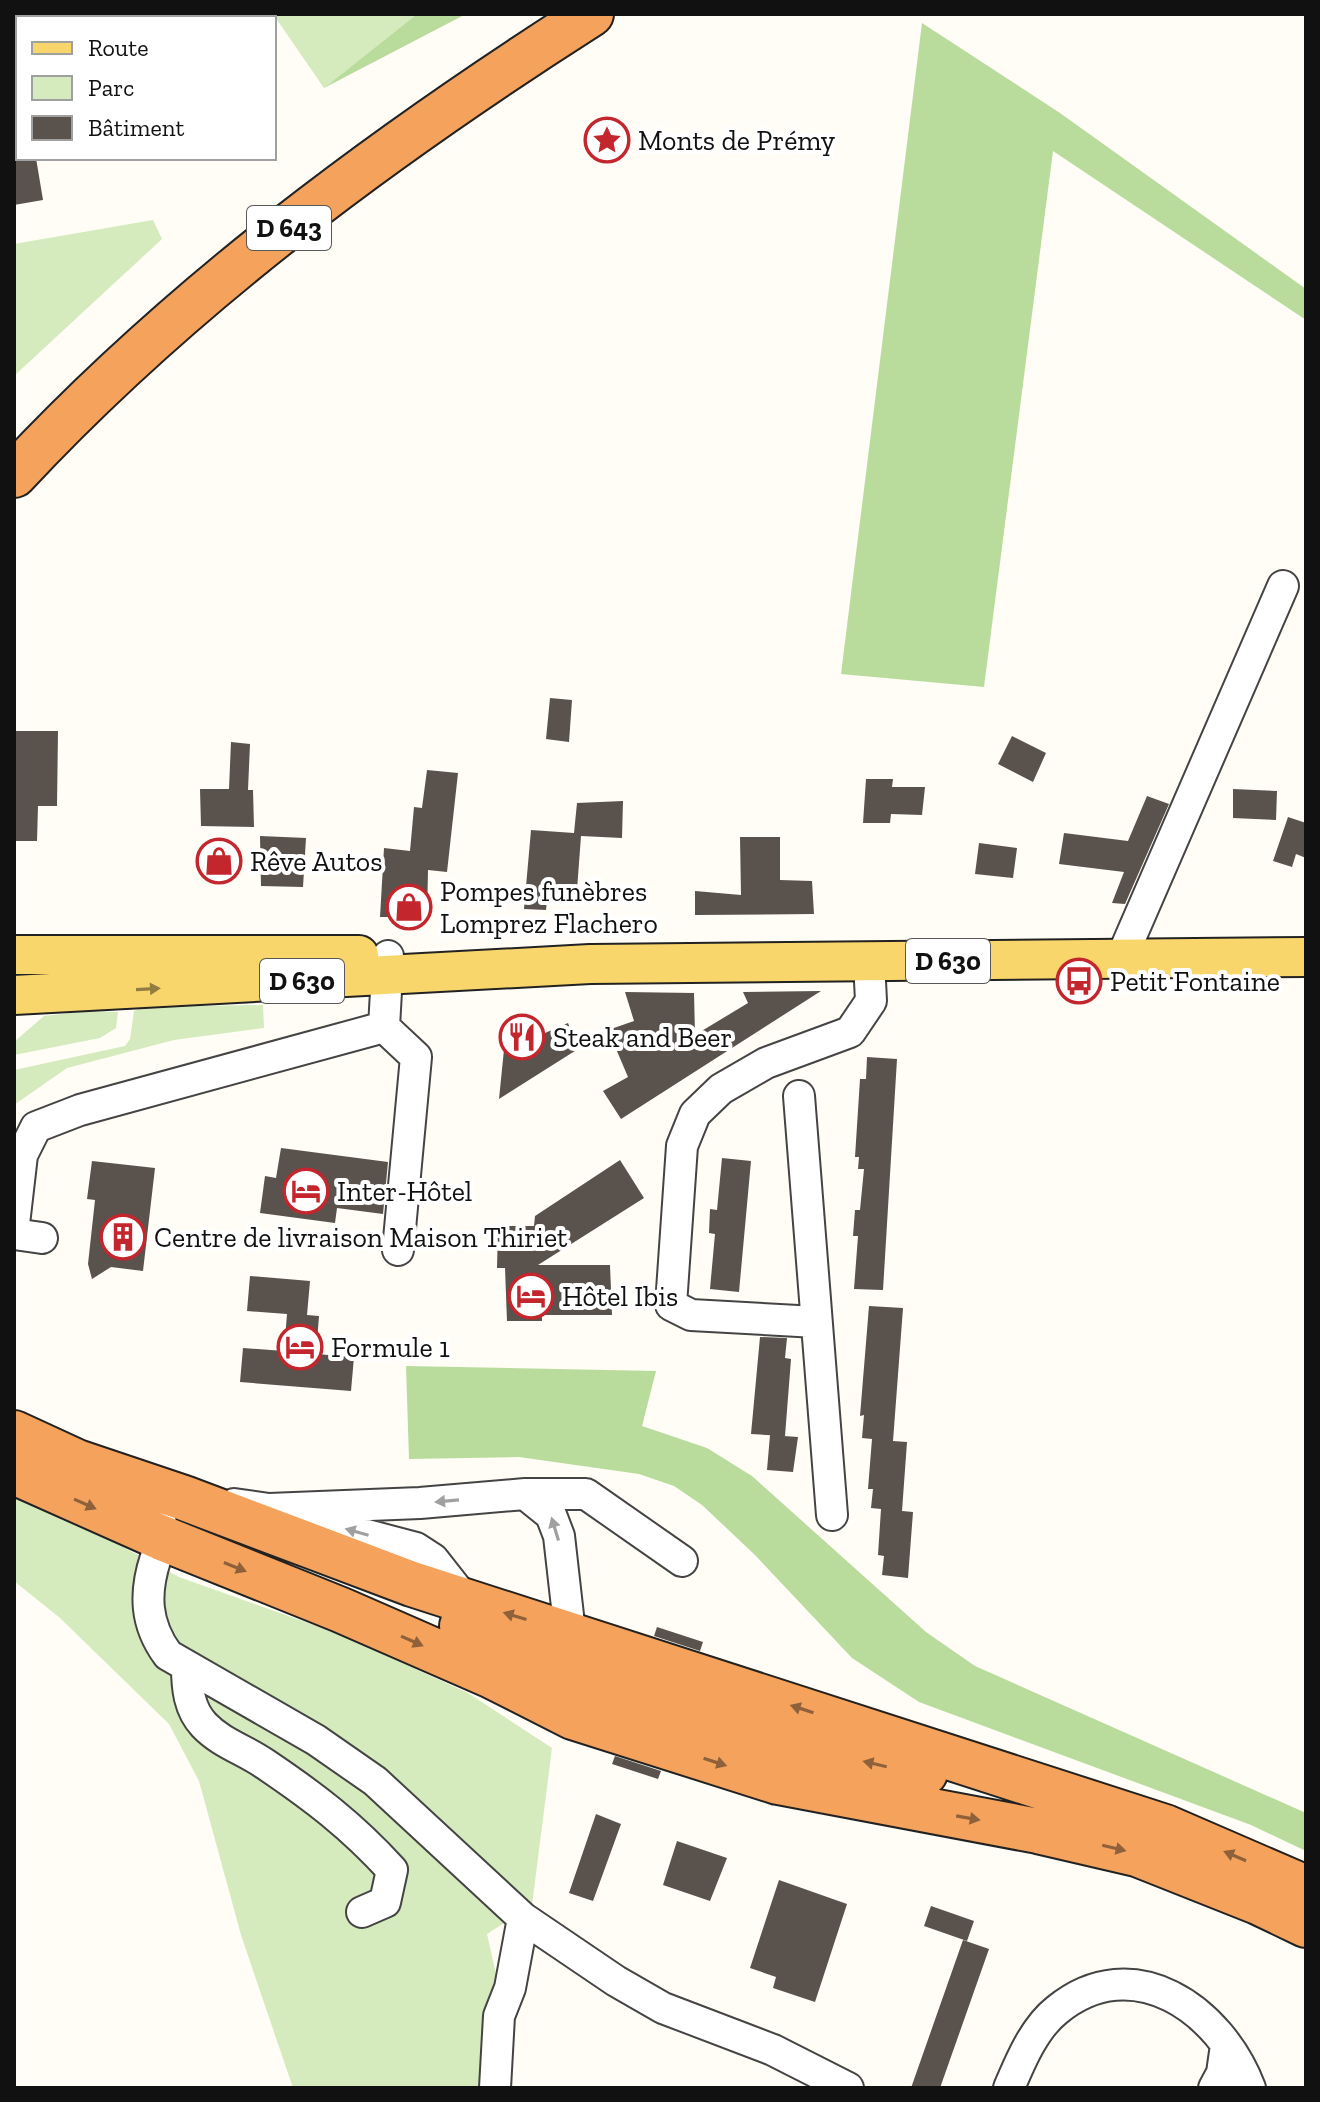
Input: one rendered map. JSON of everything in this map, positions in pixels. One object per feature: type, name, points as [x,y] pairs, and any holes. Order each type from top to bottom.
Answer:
[{"type":"highway","name":"D 643","points":[[14,475],[49,438],[197,301],[281,233],[478,86],[591,14]]},
{"type":"highway","points":[[14,1433],[77,1462],[184,1498],[412,1584],[1165,1827],[1306,1888]]},
{"type":"highway","points":[[14,1472],[162,1538],[355,1616],[492,1676],[573,1717],[778,1782],[1038,1831],[1137,1854],[1258,1902],[1306,1925]]},
{"type":"highway","points":[[184,1498],[333,1573],[552,1663],[780,1739],[864,1761],[1089,1802]]},
{"type":"main road","name":"D 630","points":[[14,955],[108,953],[388,965],[1306,957]]},
{"type":"main road","points":[[16,994],[90,975],[102,967],[108,953]]},
{"type":"main road","name":"D 630","points":[[16,994],[388,965]]},
{"type":"street","points":[[1121,959],[1283,586]]},
{"type":"street","points":[[816,1322],[691,1315],[671,1305],[682,1146],[695,1114],[721,1089],[766,1063],[850,1032],[871,1001],[869,961]]},
{"type":"street","points":[[384,1027],[388,965]]},
{"type":"street","points":[[14,1224],[25,1145],[36,1127],[47,1120],[384,1027]]},
{"type":"street","points":[[384,1027],[416,1057],[398,1250]]},
{"type":"street","points":[[799,1096],[832,1515]]},
{"type":"street","points":[[77,1462],[156,1511],[162,1538],[149,1580],[147,1608],[154,1636],[168,1655],[316,1740],[375,1781],[523,1918],[616,1981],[663,2008],[773,2050],[848,2088]]},
{"type":"street","points":[[269,1509],[420,1503],[525,1494],[586,1494],[682,1561]]},
{"type":"street","points":[[525,1494],[551,1515],[559,1536],[570,1633]]},
{"type":"street","points":[[184,1498],[269,1509],[416,1548],[433,1559],[466,1601]]},
{"type":"street","points":[[187,1667],[187,1687],[203,1724],[224,1742],[256,1758],[323,1802],[392,1870],[385,1902],[362,1912]]},
{"type":"street","points":[[495,2088],[499,2016],[510,1988],[523,1918]]},
{"type":"street","points":[[1009,2088],[1038,2032],[1056,2010],[1088,1990],[1124,1982],[1154,1989],[1184,2003],[1204,2017],[1226,2045],[1250,2088]]},
{"type":"street","points":[[1214,2088],[1222,2073],[1226,2045]]},
{"type":"green space","points":[[273,14],[417,14],[324,88]]},
{"type":"green space","points":[[417,14],[466,14],[324,88]]},
{"type":"green space","points":[[922,23],[1060,113],[1306,289],[1306,320],[1053,151],[984,687],[841,674]]},
{"type":"green space","points":[[153,220],[162,239],[14,376],[14,244]]},
{"type":"green space","points":[[263,1005],[264,1028],[174,1040],[67,1068],[14,1105],[14,1070],[125,1046],[130,1039],[134,1011],[143,1007]]},
{"type":"green space","points":[[87,1011],[118,1012],[116,1028],[100,1038],[14,1055],[14,1042],[44,1016]]},
{"type":"green space","points":[[406,1366],[656,1371],[642,1426],[707,1448],[752,1476],[926,1632],[975,1666],[1306,1813],[1306,1851],[1251,1825],[919,1702],[852,1658],[755,1555],[702,1505],[674,1486],[639,1474],[519,1457],[409,1459]]},
{"type":"green space","points":[[14,1489],[179,1577],[339,1634],[468,1693],[552,1748],[532,1905],[487,1934],[500,1992],[488,2088],[293,2088],[241,1935],[199,1781],[169,1724],[60,1618],[14,1581]]},
{"type":"building","points":[[14,158],[36,160],[43,200],[14,205]]},
{"type":"building","points":[[550,698],[572,700],[569,742],[546,739]]},
{"type":"building","points":[[14,731],[58,731],[57,806],[38,806],[37,841],[14,841]]},
{"type":"building","points":[[1012,736],[1046,753],[1033,782],[998,764]]},
{"type":"building","points":[[231,742],[250,744],[248,790],[253,790],[254,827],[201,826],[200,789],[229,789]]},
{"type":"building","points":[[427,770],[458,773],[447,872],[428,870],[427,917],[380,917],[384,848],[410,851],[414,807],[422,808]]},
{"type":"building","points":[[866,779],[893,779],[892,787],[925,787],[922,815],[891,814],[890,823],[863,823]]},
{"type":"building","points":[[1233,789],[1277,791],[1276,820],[1233,818]]},
{"type":"building","points":[[1147,796],[1169,804],[1125,904],[1112,903],[1124,872],[1059,864],[1064,833],[1128,841]]},
{"type":"building","points":[[623,801],[622,838],[581,836],[577,890],[548,890],[546,910],[524,909],[531,830],[574,833],[577,803]]},
{"type":"building","points":[[1288,817],[1306,823],[1306,858],[1296,854],[1292,867],[1273,861]]},
{"type":"building","points":[[260,836],[306,838],[303,887],[261,886]]},
{"type":"building","points":[[740,837],[780,837],[780,880],[812,881],[814,914],[695,915],[695,891],[741,895]]},
{"type":"building","points":[[979,843],[1017,848],[1013,878],[975,874]]},
{"type":"building","points":[[821,991],[621,1119],[603,1091],[628,1077],[608,1030],[634,1021],[625,992],[694,993],[695,1035],[748,1003],[743,992]]},
{"type":"building","points":[[507,1020],[540,1022],[538,1036],[568,1023],[578,1049],[499,1099]]},
{"type":"building","points":[[867,1057],[897,1059],[883,1290],[854,1289],[858,1236],[853,1236],[855,1210],[860,1210],[864,1169],[858,1169],[859,1157],[855,1157],[860,1079],[866,1079]]},
{"type":"building","points":[[281,1148],[388,1162],[383,1214],[337,1208],[335,1223],[260,1213],[265,1176],[276,1178]]},
{"type":"building","points":[[722,1158],[751,1161],[739,1292],[710,1289],[715,1234],[709,1233],[710,1209],[717,1210]]},
{"type":"building","points":[[620,1160],[644,1198],[538,1265],[610,1265],[612,1315],[542,1315],[542,1321],[507,1321],[505,1268],[497,1268],[498,1226],[534,1226],[535,1216]]},
{"type":"building","name":"Centre de livraison Maison Thiriet","points":[[92,1161],[155,1168],[143,1271],[111,1267],[92,1279],[88,1264],[95,1200],[87,1199]]},
{"type":"building","points":[[250,1276],[310,1281],[307,1315],[319,1316],[316,1354],[354,1357],[351,1391],[240,1382],[243,1348],[284,1351],[287,1314],[247,1311]]},
{"type":"building","points":[[869,1306],[903,1308],[893,1441],[907,1442],[902,1511],[913,1512],[908,1578],[882,1575],[884,1556],[878,1555],[881,1509],[871,1508],[873,1489],[868,1489],[872,1439],[862,1438],[864,1415],[860,1416]]},
{"type":"building","points":[[760,1337],[787,1338],[785,1358],[791,1359],[785,1436],[751,1434]]},
{"type":"building","points":[[770,1435],[798,1437],[793,1472],[767,1470]]},
{"type":"building","points":[[657,1627],[703,1642],[700,1651],[654,1636]]},
{"type":"building","points":[[615,1756],[661,1771],[658,1779],[612,1764]]},
{"type":"building","points":[[596,1814],[621,1824],[593,1901],[569,1893]]},
{"type":"building","points":[[677,1841],[727,1858],[710,1901],[663,1885]]},
{"type":"building","points":[[779,1880],[847,1904],[815,2002],[773,1988],[776,1977],[750,1968]]},
{"type":"building","points":[[931,1906],[974,1921],[967,1941],[924,1926]]},
{"type":"building","points":[[963,1940],[989,1949],[940,2088],[911,2088]]},
{"type":"place","name":"Monts de Prémy","points":[[607,140]]},
{"type":"place","name":"Rêve Autos","points":[[219,861]]},
{"type":"place","name":"Pompes funèbres Lomprez Flachero","points":[[409,907]]},
{"type":"place","name":"Petit Fontaine","points":[[1079,981]]},
{"type":"place","name":"Steak and Beer","points":[[522,1037]]},
{"type":"place","name":"Inter-Hôtel","points":[[306,1191]]},
{"type":"place","name":"Centre de livraison Maison Thiriet","points":[[123,1237]]},
{"type":"place","name":"Hôtel Ibis","points":[[531,1296]]},
{"type":"place","name":"Formule 1","points":[[300,1347]]}]
